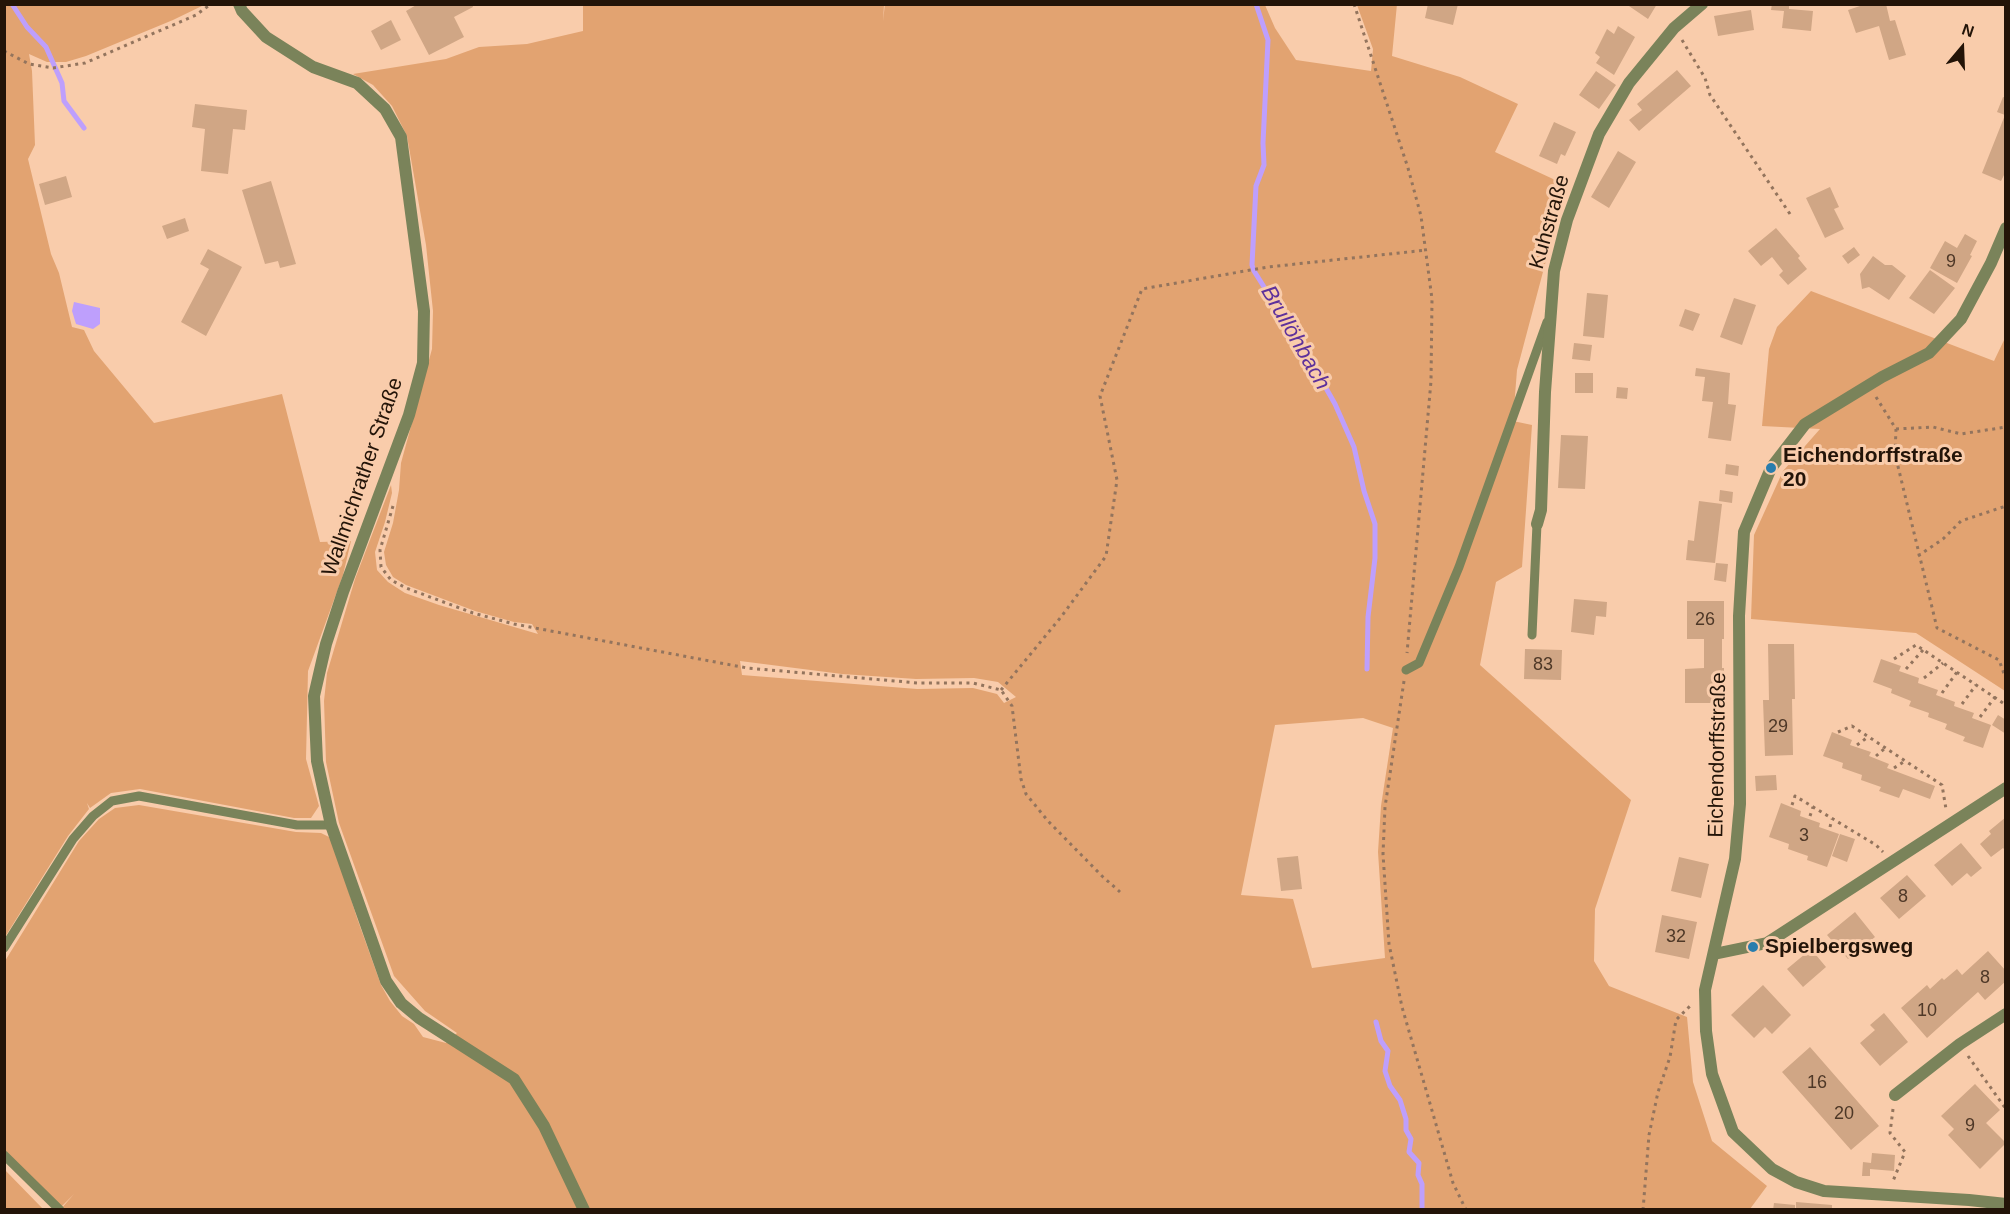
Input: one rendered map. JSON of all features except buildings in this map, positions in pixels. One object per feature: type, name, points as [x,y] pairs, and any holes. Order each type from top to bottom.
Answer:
[{"type":"street","name":"Wallmichrather Straße","points":[[239,4],[242,11],[266,37],[313,68],[357,83],[385,109],[401,137],[424,311],[423,363],[409,415],[343,592],[326,644],[314,696],[317,761],[331,825],[386,981],[401,1003],[418,1018],[514,1079],[544,1126],[584,1209]]},
{"type":"street","name":"Kuhstraße","points":[[1537,524],[1541,510],[1545,392],[1554,271],[1564,230],[1599,134],[1629,83],[1674,28],[1702,4]]},
{"type":"street","name":"Eichendorffstraße","points":[[2006,228],[1991,263],[1961,319],[1929,353],[1869,385],[1805,424],[1771,468],[1744,532],[1739,616],[1740,804],[1735,859],[1705,990],[1706,1031],[1712,1074],[1733,1132],[1772,1169],[1796,1182],[1824,1191],[2006,1204]]},
{"type":"street","points":[[1714,954],[1767,943],[2006,788]]},
{"type":"street","points":[[1895,1095],[1960,1044],[2006,1014]]},
{"type":"lane","points":[[1406,670],[1419,663],[1459,567],[1551,311]]},
{"type":"lane","points":[[1532,635],[1537,524]]},
{"type":"lane","points":[[4,948],[73,839],[93,816],[112,801],[139,796],[297,825],[331,825]]},
{"type":"lane","points":[[4,1155],[60,1209]]},
{"type":"path","points":[[4,51],[29,64],[53,68],[77,64],[196,15],[211,4]]},
{"type":"path","points":[[1354,4],[1408,168],[1421,216],[1431,299],[1431,381],[1406,670],[1385,807],[1383,854],[1389,944],[1402,1007],[1453,1184],[1466,1209]]},
{"type":"path","points":[[1674,28],[1705,78],[1710,95],[1790,214]]},
{"type":"path","points":[[1001,690],[1061,617],[1106,556],[1117,480],[1100,396],[1142,288],[1268,267],[1426,250]]},
{"type":"path","points":[[1869,385],[1896,429],[1895,454],[1937,628],[1999,660],[2006,679]]},
{"type":"path","points":[[1896,429],[1933,427],[1961,435],[2006,427]]},
{"type":"path","points":[[394,498],[380,550],[381,567],[391,580],[406,588],[474,613],[514,624],[747,668],[918,683],[974,684],[1001,690],[1012,706],[1021,778],[1026,794],[1048,821],[1120,891]]},
{"type":"path","points":[[1918,556],[1943,539],[1961,521],[2006,506]]},
{"type":"path","points":[[1894,659],[1916,645],[2006,705]]},
{"type":"path","points":[[1906,669],[1923,650]]},
{"type":"path","points":[[1924,678],[1943,663]]},
{"type":"path","points":[[1942,693],[1957,672]]},
{"type":"path","points":[[1962,704],[1976,685]]},
{"type":"path","points":[[1980,717],[1995,698]]},
{"type":"path","points":[[1838,732],[1852,726],[1942,785],[1948,826]]},
{"type":"path","points":[[1857,745],[1868,737]]},
{"type":"path","points":[[1876,756],[1885,748]]},
{"type":"path","points":[[1894,768],[1905,761]]},
{"type":"path","points":[[1792,805],[1795,796],[1876,845],[1894,861]]},
{"type":"path","points":[[1810,816],[1813,807]]},
{"type":"path","points":[[1830,827],[1832,819]]},
{"type":"path","points":[[1643,1209],[1649,1136],[1658,1092],[1670,1057],[1676,1020],[1705,990]]},
{"type":"path","points":[[1960,1044],[2006,1109]]},
{"type":"path","points":[[1888,1194],[1905,1152],[1890,1133],[1895,1095]]},
{"type":"shaded area","points":[[5,4],[204,5],[86,56],[66,62],[47,62],[29,54],[32,71],[35,145],[28,159],[51,254],[59,273],[72,327],[84,330],[94,351],[154,423],[282,394],[320,542],[351,541],[343,575],[308,671],[306,759],[319,806],[311,818],[294,818],[140,789],[111,793],[90,808],[87,803],[89,809],[68,836],[5,937]]},
{"type":"shaded area","points":[[583,4],[884,5],[883,21],[885,4],[1265,5],[1275,28],[1296,60],[1371,71],[1373,49],[1357,5],[1397,4],[1392,56],[1460,77],[1518,104],[1495,152],[1566,185],[1517,370],[1513,421],[1532,425],[1522,567],[1496,582],[1480,665],[1631,800],[1595,909],[1594,961],[1609,986],[1687,1017],[1693,1082],[1712,1141],[1767,1186],[1750,1209],[60,1210],[74,1194],[61,1207],[5,1151],[5,961],[79,841],[99,819],[115,808],[139,805],[296,832],[321,833],[329,837],[334,845],[381,985],[390,1001],[402,1016],[414,1024],[423,1037],[446,1043],[457,1033],[425,1011],[394,976],[339,823],[326,762],[324,701],[327,673],[355,579],[391,485],[392,493],[375,552],[377,570],[388,582],[405,593],[439,605],[538,634],[532,624],[514,622],[475,611],[406,585],[393,577],[386,565],[384,552],[393,523],[401,463],[432,349],[433,311],[426,245],[407,136],[392,106],[373,85],[353,74],[446,59],[479,47],[527,44],[583,31]],"holes":[[[740,661],[842,674],[916,679],[974,678],[998,682],[1016,697],[1004,703],[997,694],[973,688],[917,689],[742,675]],[[1363,718],[1393,728],[1381,806],[1378,852],[1385,958],[1312,968],[1293,899],[1241,895],[1275,725]]]},
{"type":"shaded area","points":[[1811,291],[1994,361],[2005,338],[2005,691],[1916,633],[1751,619],[1754,535],[1783,471],[1820,429],[1762,426],[1769,349],[1777,327]]},
{"type":"shaded area","points":[[74,302],[100,308],[100,324],[93,329],[76,324],[72,311]]},
{"type":"shaded area","points":[[5,1170],[43,1209],[5,1209]]},
{"type":"waterway","points":[[12,4],[27,27],[46,47],[62,83],[64,101],[84,128]]},
{"type":"waterway","name":"Brullöhbach","points":[[1256,4],[1268,40],[1264,165],[1256,186],[1252,265],[1335,404],[1354,447],[1364,491],[1375,524],[1375,558],[1368,617],[1367,669]]},
{"type":"waterway","name":"Brullöhbach","points":[[1376,1022],[1381,1041],[1388,1051],[1385,1071],[1390,1086],[1400,1100],[1406,1119],[1406,1130],[1411,1139],[1409,1152],[1419,1163],[1422,1210]]},
{"type":"place","name":"Eichendorffstraße 20","points":[[1771,468]]},
{"type":"place","name":"Spielbergsweg","points":[[1753,947]]}]
